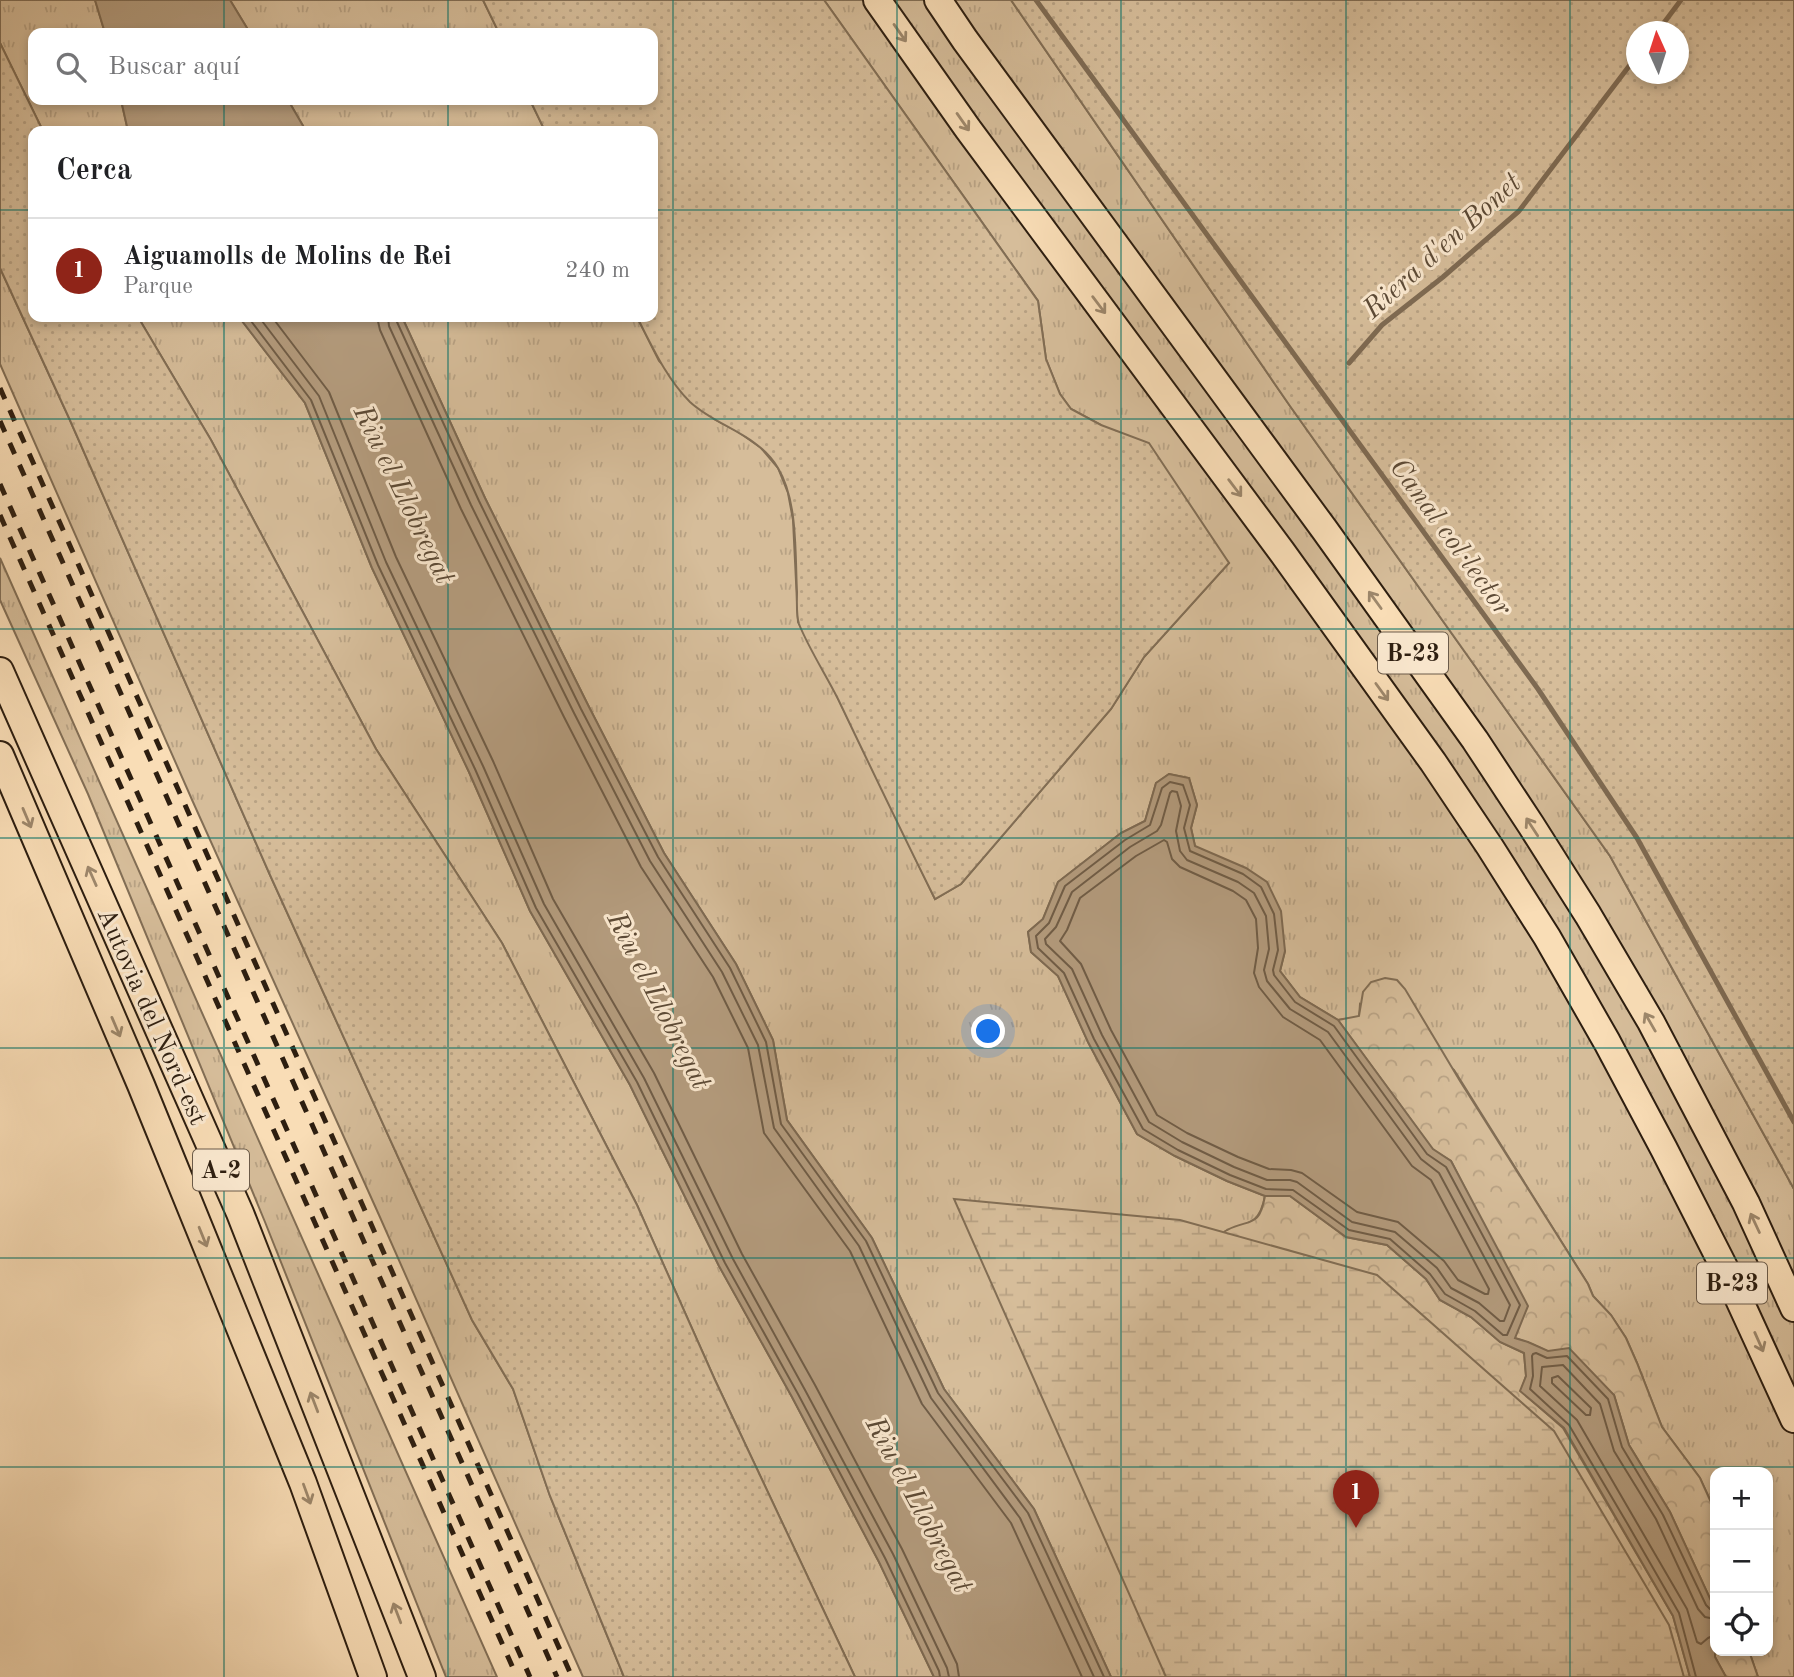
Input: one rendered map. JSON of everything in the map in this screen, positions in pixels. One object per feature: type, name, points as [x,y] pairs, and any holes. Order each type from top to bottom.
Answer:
[{"type":"highway","name":"B-23","points":[[877,0],[968,129],[1282,552],[1433,762],[1490,848],[1560,960],[1660,1140],[1727,1271],[1794,1419]]},
{"type":"highway","name":"B-23","points":[[937,0],[1324,529],[1475,740],[1531,825],[1651,1022],[1746,1203],[1794,1308]]},
{"type":"highway","name":"Autovia del Nord-est","points":[[0,671],[240,1213],[422,1677]]},
{"type":"highway","name":"Autovia del Nord-est","points":[[0,755],[141,1084],[303,1483],[373,1677]]},
{"type":"green space","points":[[0,0],[95,0],[103,28],[28,28],[28,100],[0,43]]},
{"type":"green space","points":[[230,0],[483,0],[497,28],[247,28]]},
{"type":"green space","points":[[483,0],[824,0],[1038,301],[1046,359],[1060,394],[1071,409],[1101,425],[1149,443],[1229,563],[1144,657],[1111,709],[961,884],[935,899],[799,624],[792,512],[778,468],[760,447],[701,411],[681,393],[640,322],[658,322],[658,126],[543,126],[532,105],[658,105],[658,28],[497,28]]},
{"type":"green space","points":[[824,0],[1011,0],[1290,406],[1610,856],[1794,1189],[1794,1677],[1758,1677],[1751,1656],[1773,1656],[1773,1467],[1710,1467],[1710,1500],[1700,1478],[1662,1427],[1626,1338],[1611,1315],[1593,1296],[1454,1070],[1360,1004],[1359,1017],[1338,1020],[1300,997],[1280,971],[1285,951],[1195,846],[1191,828],[1197,805],[1189,778],[1169,774],[1156,783],[1145,821],[1121,833],[1058,882],[1043,919],[1028,932],[1031,952],[1058,976],[1088,1042],[1137,1134],[1175,1156],[1265,1196],[1260,1212],[1253,1221],[1226,1231],[1624,1677],[1111,1677],[1034,1509],[944,1389],[872,1238],[787,1120],[773,1040],[736,964],[664,853],[485,498],[404,322],[640,322],[659,361],[714,419],[761,448],[778,468],[788,493],[793,520],[798,622],[835,692],[935,899],[961,884],[1111,709],[1144,657],[1229,563],[1101,425],[1071,409],[1060,394],[1046,359],[1038,301]]},
{"type":"green space","points":[[1011,0],[1794,0],[1794,1189],[1610,856],[1290,406]]},
{"type":"green space","points":[[0,43],[41,126],[28,126],[28,322],[141,322],[211,440],[376,749],[502,943],[637,1205],[715,1380],[855,1677],[624,1677],[550,1496],[513,1389],[472,1320],[270,875],[0,268]]},
{"type":"green space","points":[[30,105],[122,105],[127,126],[41,126]]},
{"type":"green space","points":[[291,105],[532,105],[543,126],[303,126]]},
{"type":"green space","points":[[0,268],[270,875],[472,1320],[513,1389],[550,1496],[624,1677],[583,1677],[193,802],[0,364]]},
{"type":"green space","points":[[141,322],[243,322],[305,403],[372,568],[469,772],[530,911],[630,1085],[719,1266],[879,1562],[934,1677],[855,1677],[715,1380],[637,1205],[502,943],[376,749],[211,440]]},
{"type":"green space","points":[[0,558],[497,1677],[446,1677],[265,1222],[88,794],[0,600]]},
{"type":"green space","points":[[1385,978],[1397,980],[1405,989],[1593,1296],[1611,1315],[1626,1338],[1662,1427],[1700,1478],[1710,1500],[1710,1599],[1670,1512],[1629,1445],[1614,1395],[1554,1355],[1514,1338],[1473,1204],[1451,1161],[1433,1150],[1338,1020],[1359,1016],[1363,992],[1371,982]]},
{"type":"green space","points":[[1265,1196],[1290,1196],[1346,1237],[1387,1245],[1426,1279],[1440,1300],[1471,1317],[1500,1342],[1524,1353],[1526,1376],[1521,1391],[1563,1428],[1673,1616],[1690,1677],[1624,1677],[1214,1242],[1227,1230],[1256,1218],[1260,1214]]},
{"type":"green space","points":[[954,1199],[1180,1220],[1377,1275],[1554,1431],[1669,1625],[1684,1677],[1166,1677]]},
{"type":"green space","points":[[1751,1656],[1758,1677],[1726,1677],[1715,1657]]},
{"type":"water","points":[[95,0],[230,0],[247,28],[103,28]]},
{"type":"water","points":[[122,105],[291,105],[303,126],[127,126]]},
{"type":"water","name":"Riu el Llobregat","points":[[243,322],[404,322],[485,498],[664,853],[736,964],[773,1040],[787,1120],[872,1238],[944,1389],[1034,1509],[1111,1677],[934,1677],[879,1562],[719,1266],[630,1085],[530,911],[469,772],[372,568],[305,403]]},
{"type":"water","points":[[1169,774],[1189,778],[1197,805],[1191,828],[1195,846],[1246,868],[1267,882],[1281,911],[1285,951],[1280,971],[1300,997],[1338,1020],[1433,1149],[1451,1161],[1528,1306],[1515,1338],[1548,1351],[1569,1348],[1614,1395],[1629,1445],[1670,1512],[1710,1599],[1710,1656],[1715,1656],[1726,1677],[1690,1677],[1673,1616],[1564,1428],[1520,1391],[1526,1376],[1524,1353],[1500,1342],[1471,1317],[1440,1300],[1426,1279],[1387,1245],[1346,1237],[1290,1196],[1265,1196],[1227,1181],[1137,1134],[1088,1042],[1058,976],[1031,952],[1028,932],[1043,919],[1058,882],[1121,833],[1145,821],[1156,783]]},
{"type":"waterway","name":"Canal col·lector","points":[[1036,0],[1538,689],[1637,838],[1794,1122]]},
{"type":"waterway","name":"Riera d'en Bonet","points":[[1665,21],[1681,0]]},
{"type":"waterway","name":"Riera d'en Bonet","points":[[1349,363],[1382,325],[1443,277],[1519,211],[1626,70]]},
{"type":"railway","points":[[0,388],[572,1677]]},
{"type":"railway","points":[[0,421],[557,1677]]},
{"type":"railway","points":[[0,484],[530,1677]]},
{"type":"railway","points":[[0,515],[517,1677]]},
{"type":"place","name":"Aiguamolls de Molins de Rei","points":[[1356,1528]]}]
